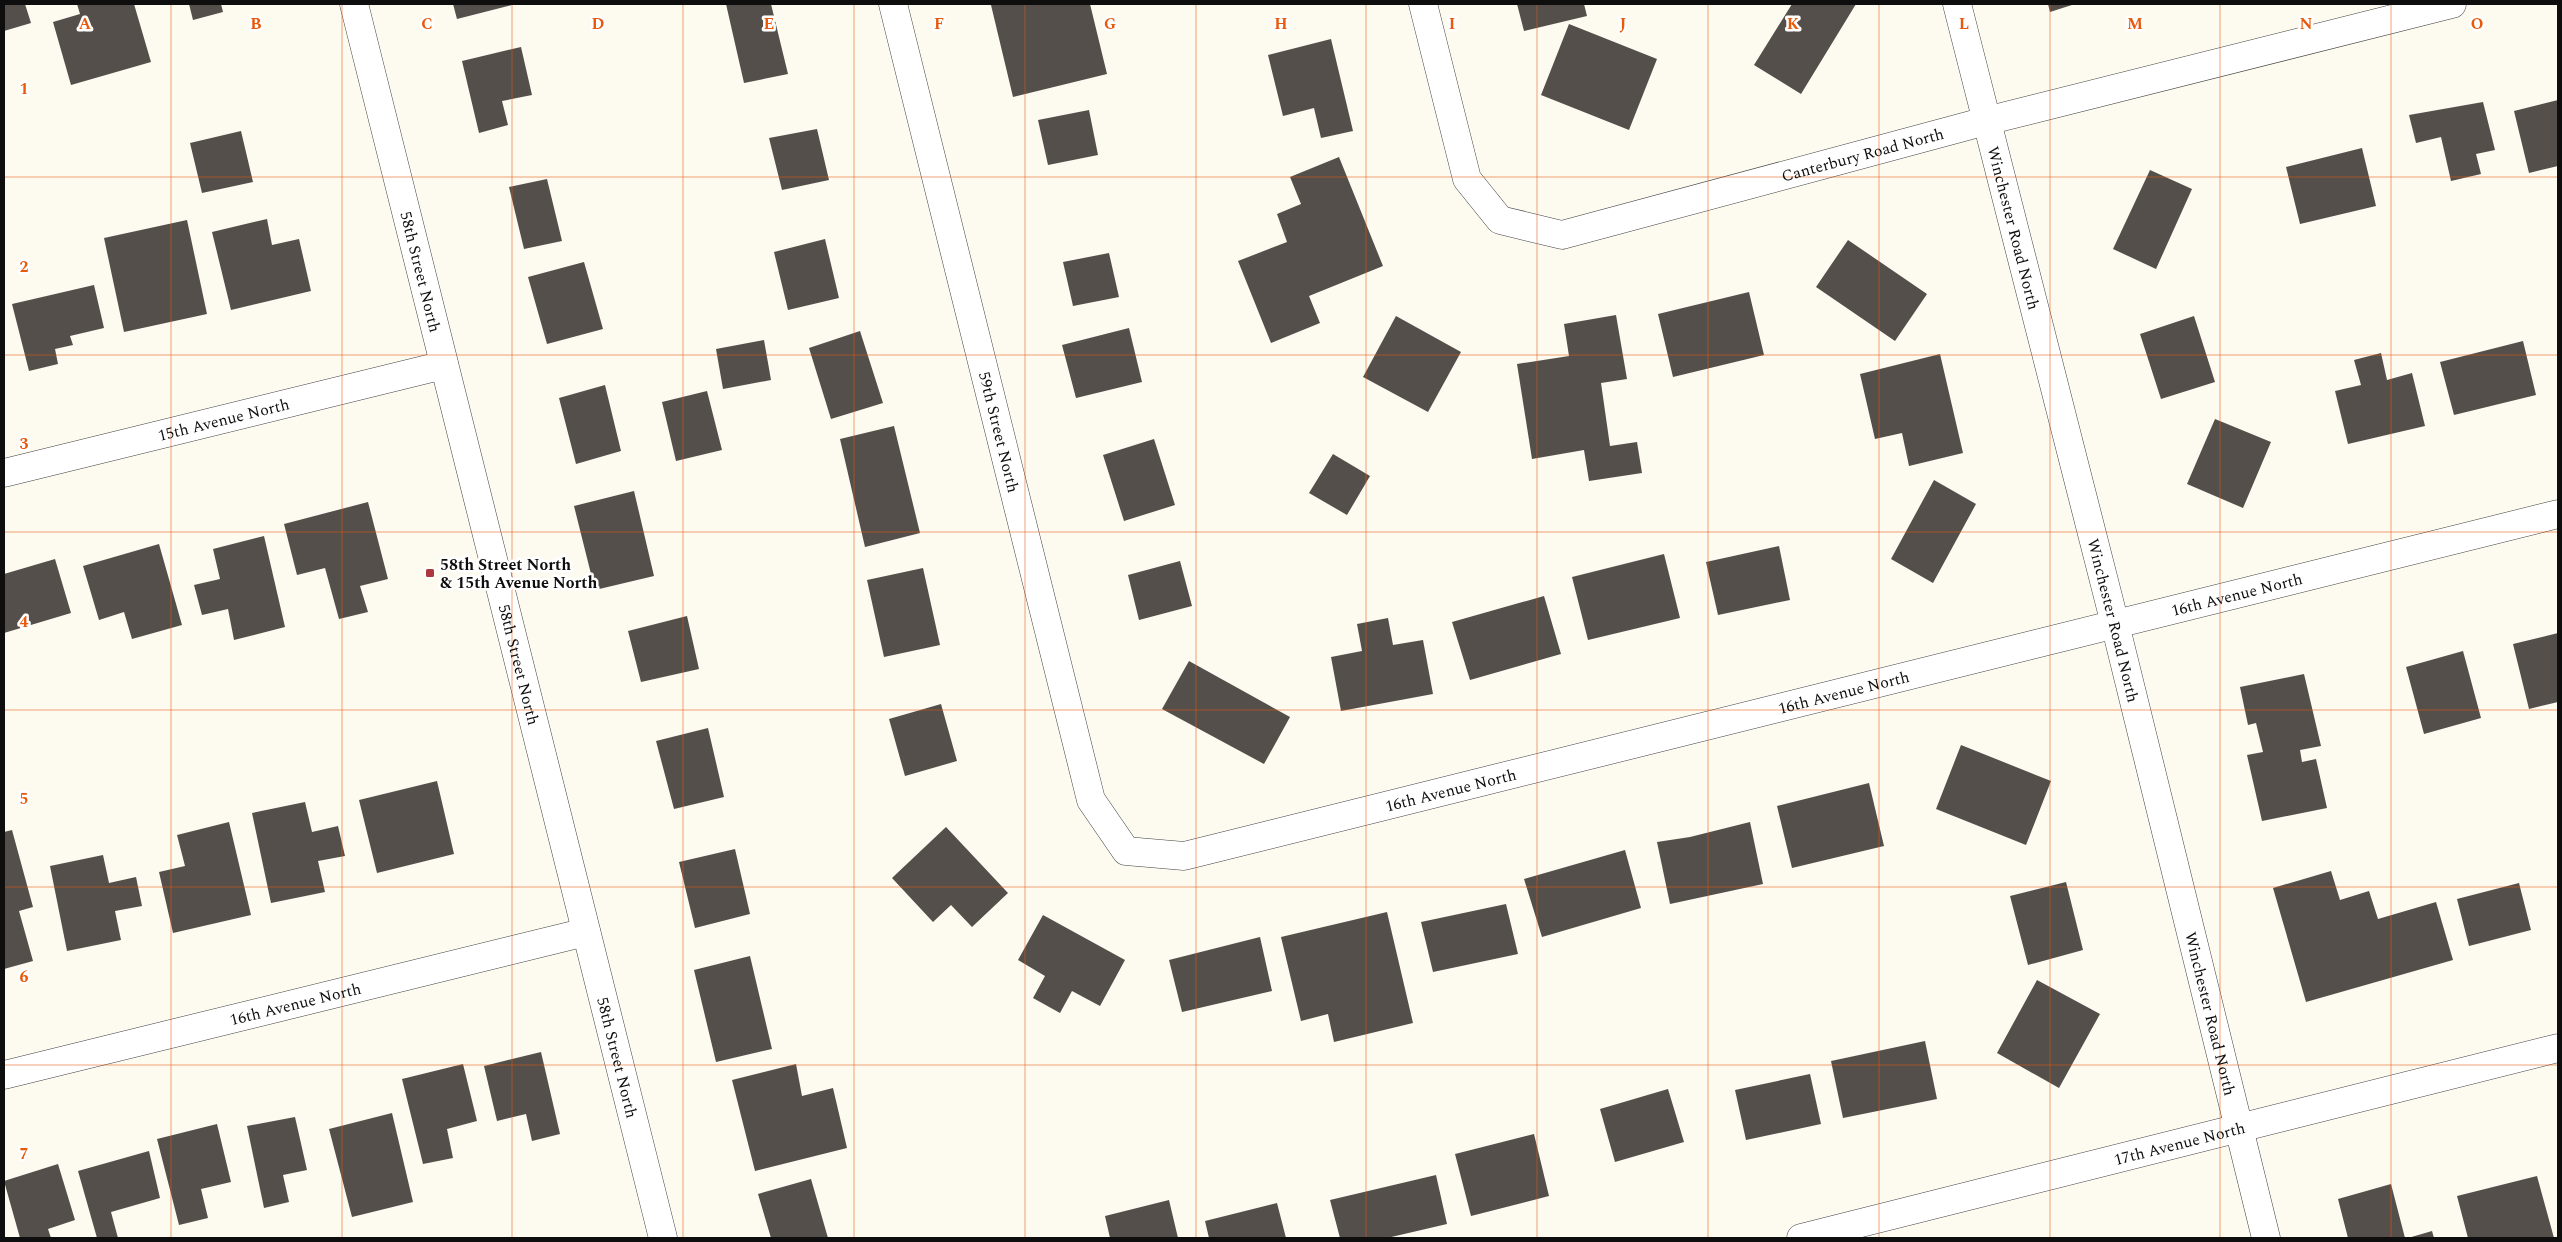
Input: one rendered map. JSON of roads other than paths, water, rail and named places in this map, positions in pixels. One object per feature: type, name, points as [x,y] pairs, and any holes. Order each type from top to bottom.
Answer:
[{"type":"street","name":"58th Street North","points":[[354,4],[663,1238]]},
{"type":"street","name":"59th Street North","points":[[893,4],[1091,800],[1126,851]]},
{"type":"street","name":"Canterbury Road North","points":[[1423,4],[1467,179],[1500,220],[1562,235],[1986,121],[2452,4]]},
{"type":"street","name":"Winchester Road North","points":[[1957,4],[2115,624],[2266,1238]]},
{"type":"street","name":"15th Avenue North","points":[[4,473],[444,365]]},
{"type":"street","name":"16th Avenue North","points":[[1126,851],[1184,856],[2558,514]]},
{"type":"street","name":"16th Avenue North","points":[[4,1075],[586,932]]},
{"type":"street","name":"17th Avenue North","points":[[1801,1238],[2558,1048]]},
{"type":"place","name":"58th Street North & 15th Avenue North","points":[[430,573]]}]
